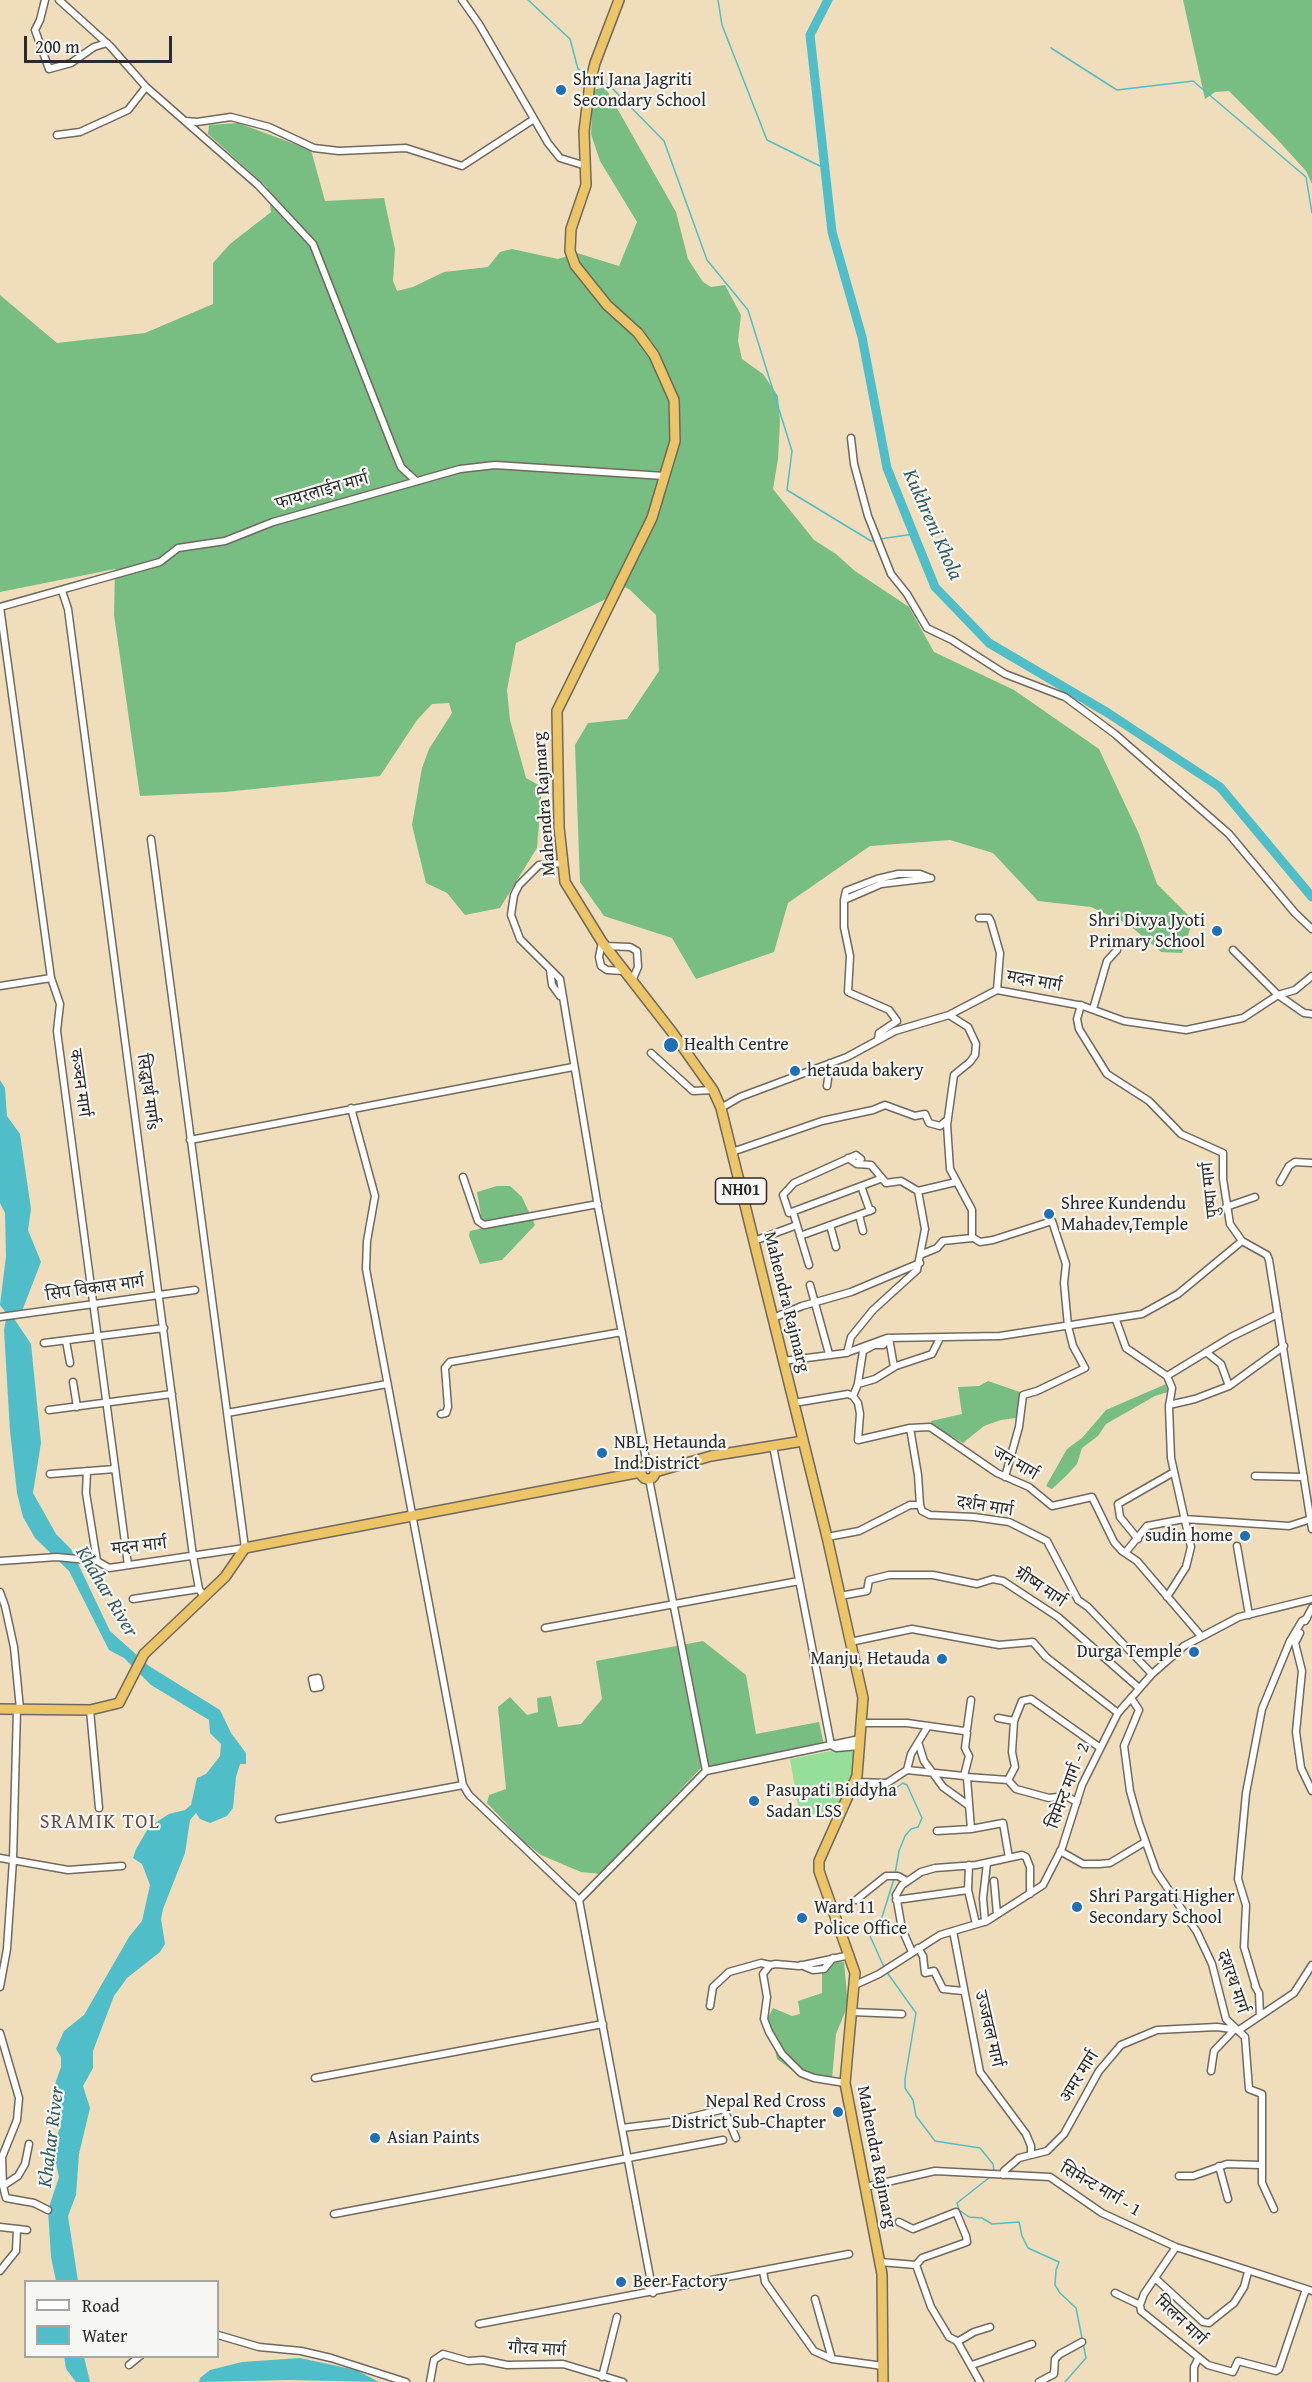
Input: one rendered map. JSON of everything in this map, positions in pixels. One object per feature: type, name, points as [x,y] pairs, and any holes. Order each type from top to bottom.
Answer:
[{"type":"highway","name":"Mahendra Rajmarg","points":[[619,0],[595,63],[590,83],[584,130],[586,185],[571,229],[570,251],[575,265],[607,305],[638,333],[664,375],[674,400],[675,441],[652,518],[556,711],[555,734],[563,863],[566,882],[604,944],[713,1090],[721,1108],[827,1538],[863,1698],[860,1743],[854,1782],[819,1861],[819,1871],[850,1955],[855,1985],[845,2083],[880,2262],[883,2382]]},
{"type":"highway","points":[[0,1709],[90,1710],[119,1703],[144,1654],[201,1592],[225,1577],[245,1548],[648,1472],[711,1456],[803,1441]]},
{"type":"street","points":[[45,0],[40,20],[34,30],[49,69],[71,63],[94,47],[107,44]]},
{"type":"street","points":[[59,0],[107,44],[146,87],[258,185],[313,244],[401,467],[416,481]]},
{"type":"street","points":[[462,0],[560,158],[586,166]]},
{"type":"street","points":[[57,135],[80,132],[128,110],[146,87]]},
{"type":"street","points":[[185,121],[197,122],[231,117],[269,127],[315,148],[339,151],[406,148],[462,166],[534,119]]},
{"type":"street","points":[[851,438],[854,464],[868,516],[891,574],[908,594],[927,628],[971,651],[1005,675],[1065,697],[1115,734],[1223,828],[1295,913],[1312,929]]},
{"type":"street","name":"फायरलाईन मार्ग","points":[[0,607],[160,562],[178,548],[225,541],[273,522],[460,469],[495,465],[664,476]]},
{"type":"street","name":"सिद्धार्थ मार्गs","points":[[62,591],[68,609],[193,1556],[201,1592]]},
{"type":"street","name":"कञ्चन मार्ग","points":[[0,607],[51,978],[60,1004],[57,1030],[128,1565]]},
{"type":"street","points":[[151,839],[245,1548]]},
{"type":"street","points":[[563,863],[539,865],[519,885],[511,905],[511,915],[520,939],[560,979],[561,996],[598,1204],[706,1771]]},
{"type":"street","points":[[844,900],[881,884],[931,878],[920,874],[898,874],[846,891],[844,900],[844,927],[850,956],[848,992],[889,1010],[897,1021],[879,1033],[878,1039]]},
{"type":"street","points":[[979,918],[989,918],[992,922],[1000,953],[997,990]]},
{"type":"street","points":[[625,971],[607,970],[601,966],[599,957],[604,944],[630,947],[637,951],[638,967],[632,981]]},
{"type":"street","points":[[1093,1009],[1107,961],[1117,950]]},
{"type":"street","points":[[1233,950],[1278,995],[1304,1012],[1312,1014]]},
{"type":"street","name":"मदन मार्ग","points":[[721,1108],[740,1097],[847,1057],[895,1030],[949,1016],[997,990],[1081,1005],[1124,1021],[1186,1030],[1243,1018],[1278,995],[1294,990],[1312,976]]},
{"type":"street","points":[[0,986],[51,978]]},
{"type":"street","name":"पुष्पा मार्ग","points":[[1081,1005],[1077,1019],[1079,1029],[1107,1074],[1149,1101],[1181,1134],[1223,1153],[1226,1206],[1230,1224],[1242,1241]]},
{"type":"street","points":[[949,1016],[968,1027],[976,1044],[975,1055],[954,1075],[947,1120],[950,1169],[972,1210],[972,1238]]},
{"type":"street","points":[[651,1053],[693,1091],[713,1090]]},
{"type":"street","points":[[827,1086],[830,1063]]},
{"type":"street","points":[[190,1140],[573,1067]]},
{"type":"street","points":[[732,1152],[823,1120],[873,1110],[885,1105],[915,1116],[925,1114],[929,1123],[940,1125],[947,1120]]},
{"type":"street","points":[[351,1108],[375,1196],[367,1241],[366,1269],[463,1785],[469,1795],[579,1900],[653,2293]]},
{"type":"street","points":[[880,1179],[789,1213],[783,1195],[794,1183],[848,1158],[859,1156],[861,1158],[857,1164],[871,1166],[880,1179],[890,1183],[901,1181],[918,1191],[956,1182]]},
{"type":"street","points":[[1280,1182],[1289,1166],[1295,1162],[1312,1163]]},
{"type":"street","points":[[463,1177],[478,1221],[484,1225],[598,1204]]},
{"type":"street","points":[[800,1236],[871,1210],[861,1186]]},
{"type":"street","points":[[847,1353],[851,1337],[873,1310],[912,1275],[920,1259],[925,1229],[918,1191]]},
{"type":"street","points":[[1226,1206],[1255,1197]]},
{"type":"street","points":[[793,1212],[809,1265]]},
{"type":"street","points":[[859,1215],[863,1231]]},
{"type":"street","points":[[773,1318],[851,1292],[920,1259],[937,1248],[943,1241],[972,1238],[980,1242],[993,1240],[1052,1221],[1066,1264],[1064,1283],[1068,1326],[1073,1346],[1085,1368],[1037,1391],[1023,1395],[1019,1427],[1005,1477]]},
{"type":"street","points":[[830,1225],[836,1247]]},
{"type":"street","points":[[754,1240],[797,1226]]},
{"type":"street","points":[[783,1361],[847,1353],[889,1338],[1000,1336],[1116,1320],[1159,1307],[1242,1241],[1267,1255],[1284,1346],[1290,1402],[1311,1510],[1312,1529]]},
{"type":"street","points":[[810,1285],[829,1354]]},
{"type":"street","name":"सिप विकास मार्ग","points":[[1,1317],[195,1290]]},
{"type":"street","points":[[1167,1376],[1231,1337],[1278,1314]]},
{"type":"street","points":[[1116,1320],[1130,1353],[1167,1376],[1172,1388],[1169,1405],[1171,1458],[1191,1547],[1189,1558],[1167,1596]]},
{"type":"street","points":[[44,1343],[164,1328]]},
{"type":"street","points":[[441,1414],[446,1413],[448,1407],[445,1368],[450,1362],[622,1332]]},
{"type":"street","points":[[889,1338],[894,1367]]},
{"type":"street","points":[[794,1402],[853,1396],[858,1384],[863,1351],[874,1345],[883,1345],[889,1338]]},
{"type":"street","points":[[858,1384],[876,1379],[894,1367],[933,1354],[940,1338]]},
{"type":"street","points":[[66,1341],[70,1363]]},
{"type":"street","points":[[1169,1405],[1195,1399],[1228,1386],[1284,1346]]},
{"type":"street","points":[[1206,1352],[1221,1364],[1228,1386]]},
{"type":"street","points":[[73,1382],[76,1407]]},
{"type":"street","points":[[227,1413],[387,1384]]},
{"type":"street","points":[[49,1410],[172,1394]]},
{"type":"street","name":"जन मार्ग","points":[[853,1396],[858,1403],[860,1413],[858,1440],[910,1428],[930,1427],[1005,1477],[1029,1487],[1052,1506],[1092,1497],[1114,1542],[1137,1561],[1201,1636]]},
{"type":"street","points":[[827,1538],[859,1531],[902,1507],[920,1505],[910,1428]]},
{"type":"street","points":[[773,1446],[831,1745]]},
{"type":"street","points":[[50,1474],[115,1468]]},
{"type":"street","points":[[87,1471],[86,1493],[97,1561]]},
{"type":"street","points":[[1138,1539],[1120,1517],[1118,1504],[1174,1472]]},
{"type":"street","points":[[1255,1476],[1304,1477]]},
{"type":"street","name":"दर्शन मार्ग","points":[[920,1505],[922,1510],[930,1515],[974,1517],[1009,1522],[1047,1541],[1078,1600],[1088,1607],[1152,1674]]},
{"type":"street","points":[[1125,1553],[1147,1526],[1184,1519],[1289,1526],[1311,1519]]},
{"type":"street","points":[[1237,1546],[1249,1615]]},
{"type":"street","name":"मदन मार्ग","points":[[0,1561],[43,1556],[97,1561],[109,1568],[245,1548]]},
{"type":"street","name":"ग्रीष्म मार्ग","points":[[840,1596],[867,1591],[869,1580],[889,1575],[933,1575],[977,1584],[993,1579],[1004,1581],[1058,1617],[1139,1688]]},
{"type":"street","points":[[545,1628],[799,1581]]},
{"type":"street","points":[[0,1592],[6,1606],[14,1647],[19,1709],[13,1860],[6,1949],[0,1987]]},
{"type":"street","points":[[133,1599],[201,1592]]},
{"type":"street","name":"सिमेन्ट मार्ग - 2","points":[[855,1985],[879,1974],[940,1935],[985,1922],[1043,1885],[1060,1851],[1099,1747],[1118,1713],[1152,1674],[1184,1646],[1249,1615],[1312,1599]]},
{"type":"street","points":[[1312,1608],[1295,1643],[1302,1671],[1296,1732],[1301,1768],[1312,1791]]},
{"type":"street","points":[[1260,2016],[1259,1993],[1244,1947],[1246,1905],[1238,1879],[1246,1793],[1262,1709],[1290,1641],[1302,1621],[1307,1618]]},
{"type":"street","points":[[850,1642],[912,1629],[999,1645],[1033,1642],[1046,1657],[1118,1713]]},
{"type":"street","name":"दशरथ मार्ग","points":[[1131,1698],[1139,1710],[1124,1746],[1130,1791],[1156,1871],[1197,1932],[1212,1964],[1226,2019],[1245,2037],[1249,2089],[1262,2094],[1260,2165],[1265,2194],[1274,2209]]},
{"type":"street","points":[[1008,1780],[1015,1767],[1012,1752],[1014,1721],[1022,1701],[1030,1699],[1099,1747]]},
{"type":"street","points":[[964,1731],[967,1730],[971,1700]]},
{"type":"street","points":[[90,1710],[99,1808]]},
{"type":"street","points":[[998,1718],[1014,1721]]},
{"type":"street","points":[[861,1723],[907,1723],[964,1731]]},
{"type":"street","points":[[907,1770],[911,1754],[919,1745],[928,1726]]},
{"type":"street","points":[[964,1731],[967,1733],[965,1745],[969,1756],[966,1776],[972,1829]]},
{"type":"street","points":[[579,1900],[706,1771],[831,1745],[860,1743]]},
{"type":"street","points":[[919,1745],[924,1761],[949,1793],[968,1805]]},
{"type":"street","points":[[854,1782],[887,1783],[907,1770],[933,1771],[1008,1780],[1016,1789],[1049,1798],[1066,1797],[1077,1802]]},
{"type":"street","points":[[279,1819],[463,1785]]},
{"type":"street","points":[[937,1830],[972,1829],[1003,1823],[1009,1858]]},
{"type":"street","points":[[1060,1851],[1083,1864],[1110,1863],[1145,1842]]},
{"type":"street","points":[[963,1991],[943,1989],[934,1971],[925,1973],[923,1956],[906,1941],[896,1895],[907,1881],[935,1868],[1026,1857],[1030,1867],[1029,1894]]},
{"type":"street","points":[[0,1858],[68,1870],[122,1866]]},
{"type":"street","points":[[985,1922],[983,1898],[987,1863]]},
{"type":"street","points":[[969,1865],[968,1890],[976,1924]]},
{"type":"street","points":[[856,1900],[886,1876],[895,1876],[907,1881]]},
{"type":"street","points":[[994,1881],[997,1914]]},
{"type":"street","points":[[896,1900],[968,1890]]},
{"type":"street","name":"उज्जवल मार्ग","points":[[953,1931],[980,2072],[1026,2134],[1031,2146],[1031,2154]]},
{"type":"street","points":[[710,2007],[713,1987],[729,1972],[761,1963],[800,1965],[850,1955]]},
{"type":"street","points":[[770,1965],[763,1974],[767,1997],[764,2019],[780,2051],[801,2073],[814,2078],[845,2083]]},
{"type":"street","points":[[1211,2071],[1214,2051],[1237,2030],[1294,1993],[1312,1965]]},
{"type":"street","points":[[852,2012],[902,2014]]},
{"type":"street","points":[[315,2078],[603,2024]]},
{"type":"street","name":"अमर मार्ग","points":[[1002,2175],[1014,2161],[1047,2151],[1064,2134],[1099,2071],[1121,2045],[1157,2030],[1237,2030]]},
{"type":"street","points":[[0,2032],[19,2098],[17,2120],[2,2157],[3,2198],[34,2203],[48,2210]]},
{"type":"street","points":[[622,2128],[671,2122],[724,2109],[736,2138]]},
{"type":"street","points":[[334,2214],[723,2140]]},
{"type":"street","points":[[1,2181],[18,2175],[25,2164],[29,2144]]},
{"type":"street","points":[[1179,2176],[1193,2176],[1219,2166],[1260,2165]]},
{"type":"street","points":[[1219,2166],[1228,2199]]},
{"type":"street","name":"सिमेन्ट मार्ग - 1","points":[[865,2187],[935,2171],[1002,2175],[1032,2174],[1050,2177],[1102,2213],[1176,2247],[1309,2290]]},
{"type":"street","points":[[899,2222],[913,2229],[956,2212],[966,2236],[967,2242],[922,2258],[916,2265]]},
{"type":"street","points":[[0,2227],[27,2230]]},
{"type":"street","points":[[0,2271],[15,2251],[17,2229]]},
{"type":"street","name":"मिलन मार्ग","points":[[1176,2247],[1140,2305],[1141,2311],[1198,2359],[1233,2372],[1238,2361],[1276,2371],[1279,2369],[1309,2290]]},
{"type":"street","points":[[479,2324],[653,2293],[849,2254]]},
{"type":"street","points":[[880,2262],[916,2265]]},
{"type":"street","points":[[916,2265],[931,2307],[949,2337],[957,2342],[980,2382]]},
{"type":"street","points":[[763,2271],[765,2282],[814,2351],[832,2359],[883,2366]]},
{"type":"street","points":[[1155,2278],[1203,2322],[1209,2323],[1234,2303],[1244,2287],[1248,2272]]},
{"type":"street","points":[[1115,2293],[1140,2305]]},
{"type":"street","points":[[815,2299],[832,2359]]},
{"type":"street","points":[[602,2377],[617,2317]]},
{"type":"street","points":[[957,2342],[974,2332],[990,2327]]},
{"type":"street","points":[[219,2335],[259,2347],[301,2351],[332,2358],[406,2382]]},
{"type":"street","points":[[1039,2382],[1054,2374],[1055,2359],[1060,2354],[1082,2342]]},
{"type":"street","points":[[972,2365],[1032,2344]]},
{"type":"street","name":"गौरव मार्ग","points":[[430,2382],[434,2360],[443,2354],[507,2365],[563,2364],[623,2382]]},
{"type":"street","points":[[129,2365],[138,2358]]},
{"type":"street","points":[[1194,2382],[1194,2367],[1198,2359]]},
{"type":"green space","points":[[1183,0],[1312,0],[1312,184],[1306,171],[1229,91],[1215,92],[1205,99]]},
{"type":"green space","points":[[605,87],[676,212],[688,259],[703,282],[711,287],[725,285],[741,315],[738,341],[742,359],[763,374],[778,396],[780,421],[778,459],[773,489],[814,540],[909,607],[934,652],[1014,690],[1099,749],[1139,834],[1157,884],[1193,920],[1182,953],[1161,952],[1128,924],[1091,907],[1038,901],[993,853],[950,840],[870,846],[788,903],[774,952],[696,979],[672,938],[604,916],[580,882],[575,745],[588,723],[627,719],[659,671],[656,615],[629,589],[615,584],[606,599],[516,643],[507,690],[510,720],[526,778],[542,787],[537,848],[500,908],[465,915],[447,893],[426,883],[412,825],[422,768],[429,749],[452,713],[449,703],[432,704],[417,720],[380,776],[225,792],[140,796],[114,615],[115,569],[0,592],[0,295],[57,343],[145,333],[213,304],[213,263],[230,244],[271,212],[267,187],[208,134],[209,125],[238,123],[311,150],[325,201],[384,198],[395,249],[393,281],[397,291],[413,287],[444,272],[488,267],[500,252],[512,249],[558,259],[577,253],[619,266],[637,222],[600,161],[591,134],[593,90]]},
{"type":"green space","points":[[497,1186],[510,1186],[522,1197],[535,1225],[502,1260],[480,1264],[469,1236],[470,1231],[483,1228],[477,1192]]},
{"type":"green space","points":[[988,1381],[1020,1392],[1016,1418],[984,1426],[963,1443],[932,1425],[931,1421],[962,1414],[958,1387],[979,1386]]},
{"type":"green space","points":[[1166,1384],[1168,1392],[1155,1396],[1106,1424],[1098,1436],[1082,1448],[1077,1464],[1066,1476],[1052,1489],[1046,1486],[1067,1449],[1082,1438],[1106,1410]]},
{"type":"green space","points":[[703,1641],[746,1675],[756,1734],[819,1722],[824,1745],[701,1768],[601,1874],[581,1872],[541,1855],[523,1841],[487,1803],[489,1795],[506,1789],[498,1707],[510,1697],[527,1715],[538,1712],[537,1698],[551,1696],[558,1727],[581,1724],[602,1699],[596,1661]]},
{"type":"green space","points":[[856,1746],[852,1776],[836,1810],[800,1817],[790,1759]]},
{"type":"green space","points":[[844,1962],[848,2005],[836,2034],[832,2079],[792,2070],[777,2059],[768,2018],[773,2008],[792,2016],[800,2014],[798,2001],[822,1993],[822,1968],[829,1963]]},
{"type":"water","points":[[0,1080],[5,1088],[7,1116],[20,1134],[31,1209],[28,1230],[41,1262],[22,1311],[14,1314],[15,1320],[31,1344],[41,1443],[33,1493],[56,1534],[71,1549],[110,1631],[149,1666],[220,1710],[231,1733],[246,1753],[246,1764],[240,1764],[236,1777],[233,1808],[227,1816],[210,1823],[200,1819],[196,1813],[190,1820],[185,1853],[163,1909],[161,1919],[165,1944],[160,1952],[127,1978],[114,1996],[93,2051],[93,2068],[83,2086],[90,2108],[79,2154],[76,2195],[68,2216],[78,2280],[56,2280],[51,2257],[48,2210],[59,2177],[53,2149],[59,2130],[53,2117],[54,2087],[61,2067],[61,2057],[56,2049],[64,2031],[84,2015],[129,1937],[142,1921],[150,1885],[142,1864],[133,1858],[136,1849],[149,1827],[169,1814],[185,1810],[191,1805],[197,1778],[206,1774],[220,1756],[221,1744],[210,1733],[209,1720],[151,1685],[124,1658],[109,1650],[69,1571],[35,1538],[23,1517],[17,1493],[10,1431],[4,1330],[7,1314],[0,1305],[6,1256],[5,1213],[0,1203]]},
{"type":"water","points":[[64,2358],[84,2358],[90,2382],[76,2382],[66,2369]]},
{"type":"water","points":[[300,2358],[356,2370],[379,2382],[290,2380],[199,2382],[200,2378],[210,2370],[242,2362]]},
{"type":"waterway","points":[[528,0],[570,39],[578,69],[589,74]]},
{"type":"waterway","points":[[718,0],[722,25],[767,140],[824,168]]},
{"type":"waterway","name":"Kukhreni Khola","points":[[828,0],[810,35],[832,232],[862,337],[887,468],[935,587],[989,643],[1108,713],[1220,787],[1312,897]]},
{"type":"waterway","points":[[1051,48],[1117,90],[1193,81],[1306,177],[1312,213]]},
{"type":"waterway","points":[[596,78],[611,87],[664,141],[707,260],[748,310],[792,451],[787,490],[871,541],[876,540]]},
{"type":"waterway","points":[[880,539],[914,534]]},
{"type":"waterway","points":[[895,1874],[899,1851],[905,1836],[911,1829],[918,1827],[922,1818],[907,1785],[903,1783],[896,1788]]},
{"type":"waterway","points":[[884,1967],[870,1936],[882,1917],[894,1879]]},
{"type":"waterway","points":[[886,1971],[916,2013],[905,2079],[905,2088],[913,2100],[916,2116],[935,2141],[980,2148],[993,2164],[994,2171]]},
{"type":"waterway","points":[[990,2177],[957,2203],[959,2210],[969,2217],[982,2218],[992,2224],[1019,2222],[1028,2248],[1059,2262],[1055,2285],[1076,2308],[1086,2358],[1065,2382]]},
{"type":"place","name":"Shri Jana Jagriti Secondary School","points":[[561,90]]},
{"type":"place","name":"Shri Divya Jyoti Primary School","points":[[1217,931]]},
{"type":"place","name":"Health Centre","points":[[671,1045]]},
{"type":"place","name":"hetauda bakery","points":[[795,1071]]},
{"type":"place","name":"Shree Kundendu Mahadev,Temple","points":[[1049,1214]]},
{"type":"place","name":"NBL, Hetaunda Ind.District","points":[[602,1453]]},
{"type":"place","name":"sudin home","points":[[1245,1536]]},
{"type":"place","name":"Durga Temple","points":[[1194,1652]]},
{"type":"place","name":"Manju, Hetauda","points":[[942,1659]]},
{"type":"place","name":"Pasupati Biddyha Sadan LSS","points":[[754,1801]]},
{"type":"place","name":"Shri Pargati Higher Secondary School","points":[[1077,1907]]},
{"type":"place","name":"Ward 11 Police Office","points":[[802,1918]]},
{"type":"place","name":"Nepal Red Cross District Sub-Chapter","points":[[838,2112]]},
{"type":"place","name":"Asian Paints","points":[[375,2138]]},
{"type":"place","name":"Beer Factory","points":[[621,2282]]},
{"type":"district","name":"SRAMIK TOL","points":[[100,1823]]},
{"type":"water label","name":"Khahar River","points":[[106,1592]]},
{"type":"water label","name":"Khahar River","points":[[52,2137]]}]
